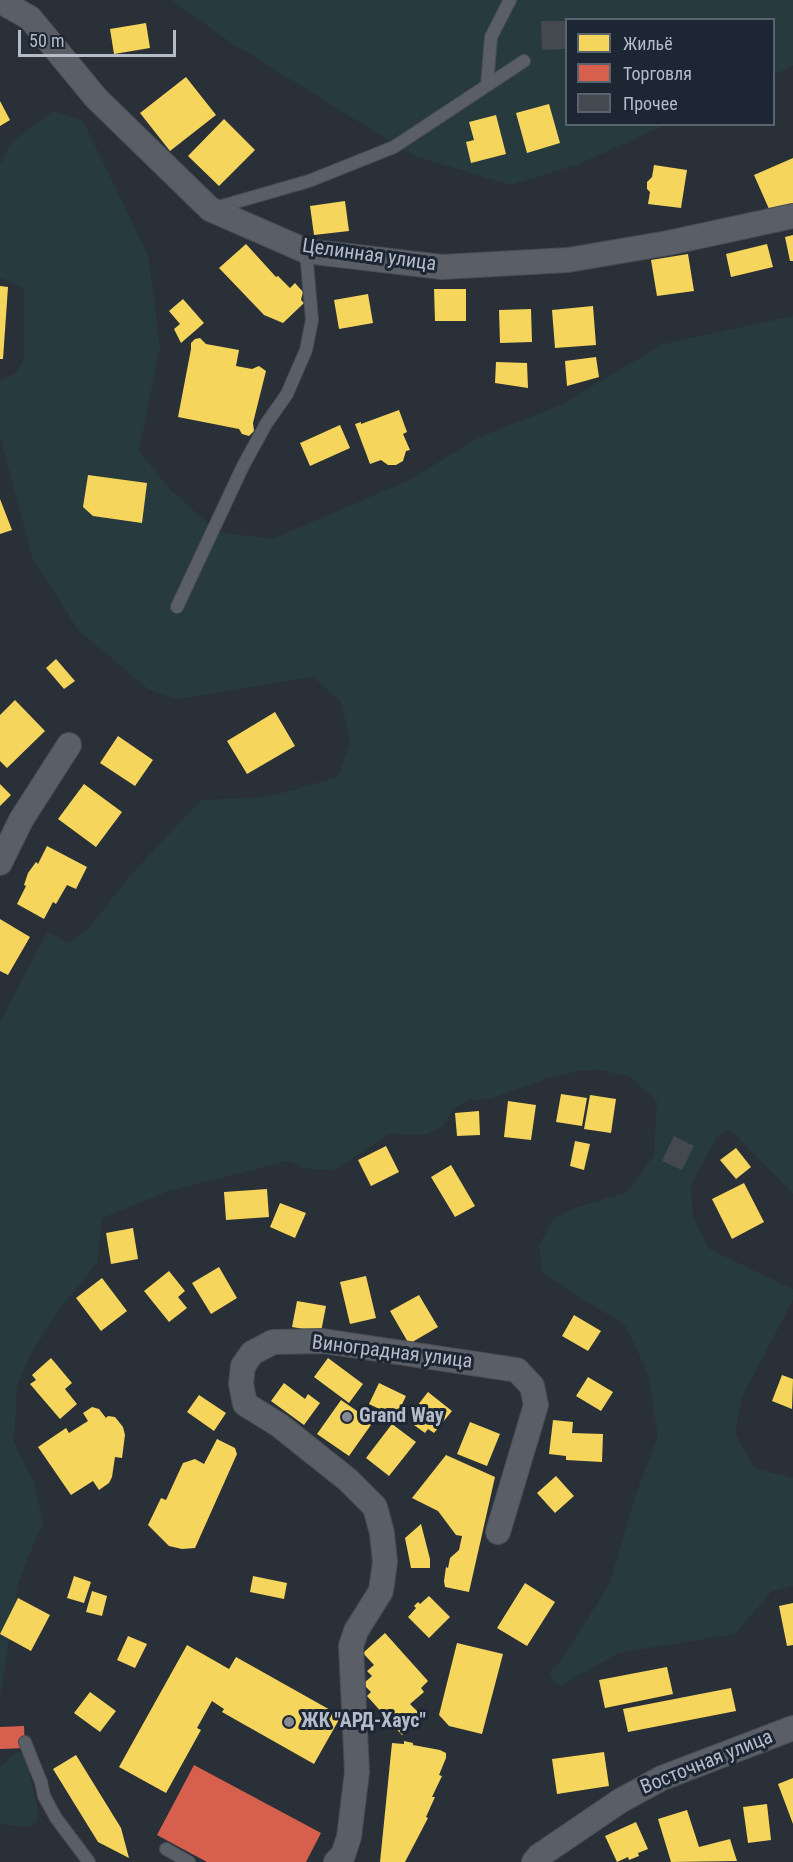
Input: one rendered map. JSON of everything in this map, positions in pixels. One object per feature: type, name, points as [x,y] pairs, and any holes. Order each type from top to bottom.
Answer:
[{"type":"street","name":"Целинная улица","points":[[0,1],[30,18],[96,98],[210,209],[306,251],[441,267],[568,260],[668,243],[793,216]]},
{"type":"street","points":[[0,863],[21,820],[69,745]]},
{"type":"street","name":"Виноградная улица","points":[[336,1862],[349,1836],[357,1772],[351,1646],[356,1631],[381,1591],[385,1563],[382,1533],[375,1507],[348,1480],[279,1425],[245,1404],[241,1384],[243,1366],[252,1353],[273,1342],[323,1341],[517,1370],[532,1386],[536,1406],[498,1532]]},
{"type":"street","name":"Восточная улица","points":[[534,1862],[539,1856],[620,1801],[662,1778],[793,1728]]},
{"type":"lane","points":[[487,85],[491,37],[510,0]]},
{"type":"lane","points":[[210,209],[309,181],[394,147],[524,61]]},
{"type":"lane","points":[[177,607],[243,466],[286,394],[306,350],[312,320],[306,251]]},
{"type":"lane","points":[[25,1742],[41,1782],[44,1796],[52,1811],[89,1862]]},
{"type":"lane","points":[[166,1849],[189,1862]]},
{"type":"green space","points":[[171,0],[793,0],[793,65],[775,74],[775,18],[565,18],[565,126],[663,126],[579,164],[511,185],[414,156],[227,40]]},
{"type":"green space","points":[[53,111],[83,121],[148,255],[160,347],[139,451],[169,488],[217,532],[273,539],[412,479],[475,439],[561,405],[663,344],[793,316],[793,1194],[731,1130],[718,1135],[691,1185],[693,1217],[709,1249],[793,1289],[793,1300],[742,1397],[735,1433],[754,1468],[793,1478],[793,1586],[772,1591],[735,1634],[619,1653],[562,1685],[553,1682],[550,1672],[559,1663],[609,1585],[636,1494],[658,1436],[648,1374],[626,1326],[542,1273],[539,1245],[554,1218],[575,1208],[628,1192],[654,1155],[657,1101],[630,1077],[601,1070],[578,1071],[548,1078],[490,1099],[468,1100],[453,1109],[444,1126],[424,1135],[389,1134],[333,1171],[303,1168],[288,1161],[169,1191],[102,1218],[97,1263],[59,1310],[31,1354],[17,1386],[14,1442],[34,1483],[43,1522],[18,1583],[0,1698],[0,1022],[47,932],[69,943],[89,928],[127,879],[201,800],[268,797],[338,777],[350,742],[341,702],[313,677],[177,699],[148,689],[78,630],[32,557],[0,436],[0,380],[15,374],[24,359],[24,288],[0,278],[0,165],[11,143]]},
{"type":"green space","points":[[17,1752],[25,1754],[39,1816],[35,1824],[29,1827],[0,1824],[0,1767]]},
{"type":"building: Жильё","points":[[146,23],[150,48],[114,54],[110,29]]},
{"type":"building: Жильё","points":[[186,77],[216,115],[170,151],[140,113]]},
{"type":"building: Жильё","points":[[0,101],[10,120],[0,126]]},
{"type":"building: Жильё","points":[[549,104],[560,143],[527,153],[516,113]]},
{"type":"building: Жильё","points":[[496,115],[506,154],[471,163],[466,142],[474,140],[469,122]]},
{"type":"building: Жильё","points":[[224,119],[255,150],[219,186],[188,156]]},
{"type":"building: Жильё","points":[[793,158],[793,209],[773,218],[754,175]]},
{"type":"building: Жильё","points":[[654,165],[687,170],[681,208],[648,204],[650,192],[647,189],[647,182],[652,177]]},
{"type":"building: Жильё","points":[[345,201],[349,231],[314,235],[310,206]]},
{"type":"building: Жильё","points":[[793,235],[793,261],[790,261],[785,237]]},
{"type":"building: Жильё","points":[[246,244],[276,277],[278,276],[290,288],[295,283],[303,292],[301,300],[304,303],[283,323],[264,315],[219,268]]},
{"type":"building: Жильё","points":[[767,244],[773,267],[731,277],[726,254]]},
{"type":"building: Жильё","points":[[688,254],[694,291],[657,296],[651,260]]},
{"type":"building: Жильё","points":[[0,286],[8,287],[3,359],[0,359]]},
{"type":"building: Жильё","points":[[434,289],[466,289],[466,321],[435,321]]},
{"type":"building: Жильё","points":[[368,294],[373,323],[339,329],[334,300]]},
{"type":"building: Жильё","points":[[183,299],[204,323],[181,343],[174,329],[180,324],[169,311]]},
{"type":"building: Жильё","points":[[593,306],[596,345],[555,348],[552,310]]},
{"type":"building: Жильё","points":[[531,309],[532,342],[500,343],[499,310]]},
{"type":"building: Жильё","points":[[200,338],[206,344],[239,350],[236,366],[252,369],[259,366],[266,371],[253,423],[254,431],[249,436],[242,434],[239,429],[178,417],[191,343]]},
{"type":"building: Жильё","points":[[596,357],[599,377],[567,386],[565,361]]},
{"type":"building: Жильё","points":[[496,362],[527,363],[528,388],[495,383]]},
{"type":"building: Жильё","points":[[399,410],[407,432],[403,434],[410,450],[406,451],[403,461],[396,465],[388,465],[381,460],[370,464],[355,424],[361,422],[361,424]]},
{"type":"building: Жильё","points":[[340,425],[350,448],[310,466],[300,443]]},
{"type":"building: Жильё","points":[[88,475],[147,483],[142,523],[93,516],[83,507]]},
{"type":"building: Жильё","points":[[0,499],[12,530],[0,534]]},
{"type":"building: Жильё","points":[[56,659],[75,681],[64,689],[46,668]]},
{"type":"building: Жильё","points":[[15,700],[45,731],[7,768],[0,761],[0,715]]},
{"type":"building: Жильё","points":[[275,712],[295,746],[247,774],[227,741]]},
{"type":"building: Жильё","points":[[118,736],[153,760],[135,786],[100,763]]},
{"type":"building: Жильё","points":[[0,784],[11,795],[0,806]]},
{"type":"building: Жильё","points":[[84,784],[122,812],[96,847],[58,819]]},
{"type":"building: Жильё","points":[[47,846],[87,867],[76,889],[67,885],[56,904],[53,902],[44,919],[17,904],[26,886],[24,885],[28,873],[36,862],[38,864]]},
{"type":"building: Жильё","points":[[0,919],[30,937],[8,975],[0,971]]},
{"type":"building: Жильё","points":[[561,1094],[587,1098],[582,1126],[556,1122]]},
{"type":"building: Жильё","points":[[590,1095],[616,1099],[611,1133],[584,1129]]},
{"type":"building: Жильё","points":[[508,1101],[536,1105],[531,1140],[504,1137]]},
{"type":"building: Жильё","points":[[479,1111],[480,1135],[457,1136],[455,1113]]},
{"type":"building: Жильё","points":[[575,1141],[590,1144],[584,1170],[570,1166]]},
{"type":"building: Жильё","points":[[386,1146],[399,1172],[371,1186],[358,1160]]},
{"type":"building: Жильё","points":[[736,1148],[751,1167],[736,1179],[720,1160]]},
{"type":"building: Жильё","points":[[451,1165],[475,1206],[455,1217],[431,1177]]},
{"type":"building: Жильё","points":[[744,1183],[764,1222],[732,1239],[712,1199]]},
{"type":"building: Жильё","points":[[267,1189],[269,1217],[226,1220],[224,1192]]},
{"type":"building: Жильё","points":[[280,1203],[306,1213],[295,1238],[270,1227]]},
{"type":"building: Жильё","points":[[133,1228],[138,1259],[111,1264],[106,1233]]},
{"type":"building: Жильё","points":[[219,1267],[237,1298],[211,1314],[192,1283]]},
{"type":"building: Жильё","points":[[169,1271],[185,1291],[178,1297],[187,1308],[169,1322],[144,1291]]},
{"type":"building: Жильё","points":[[366,1276],[376,1318],[350,1324],[340,1282]]},
{"type":"building: Жильё","points":[[102,1278],[127,1311],[101,1331],[76,1298]]},
{"type":"building: Жильё","points":[[419,1295],[438,1327],[409,1344],[390,1311]]},
{"type":"building: Жильё","points":[[297,1301],[326,1306],[321,1332],[292,1327]]},
{"type":"building: Жильё","points":[[574,1315],[601,1331],[588,1351],[562,1336]]},
{"type":"building: Жильё","points":[[51,1358],[72,1383],[65,1389],[77,1404],[60,1419],[30,1384],[36,1380],[32,1375]]},
{"type":"building: Жильё","points":[[328,1358],[363,1384],[349,1403],[314,1377]]},
{"type":"building: Жильё","points":[[782,1375],[793,1379],[792,1409],[772,1401]]},
{"type":"building: Жильё","points":[[588,1377],[613,1392],[601,1411],[576,1396]]},
{"type":"building: Жильё","points":[[284,1383],[305,1399],[308,1394],[320,1403],[304,1425],[271,1401]]},
{"type":"building: Жильё","points":[[379,1383],[406,1396],[396,1417],[369,1404]]},
{"type":"building: Жильё","points":[[428,1392],[452,1411],[434,1433],[428,1429],[425,1433],[414,1425],[417,1421],[410,1415]]},
{"type":"building: Жильё","points":[[199,1395],[226,1413],[214,1431],[187,1412]]},
{"type":"building: Жильё","points":[[341,1400],[373,1422],[349,1456],[317,1434]]},
{"type":"building: Жильё","points":[[92,1407],[99,1409],[106,1418],[115,1417],[123,1427],[125,1435],[122,1458],[115,1457],[109,1483],[99,1490],[93,1481],[71,1495],[38,1447],[66,1428],[69,1433],[88,1421],[83,1413]]},
{"type":"building: Жильё","points":[[553,1420],[573,1422],[572,1433],[603,1434],[602,1462],[566,1460],[566,1456],[549,1454]]},
{"type":"building: Жильё","points":[[470,1422],[500,1434],[487,1466],[457,1454]]},
{"type":"building: Жильё","points":[[392,1424],[416,1442],[389,1476],[366,1458]]},
{"type":"building: Жильё","points":[[217,1439],[235,1448],[237,1454],[195,1548],[182,1549],[169,1546],[148,1525],[161,1498],[166,1500],[183,1463],[195,1459],[204,1464]]},
{"type":"building: Жильё","points":[[446,1455],[495,1477],[469,1592],[445,1587],[444,1581],[446,1567],[448,1568],[450,1558],[459,1550],[462,1536],[456,1535],[438,1511],[412,1498]]},
{"type":"building: Жильё","points":[[556,1476],[574,1496],[555,1513],[537,1493]]},
{"type":"building: Жильё","points":[[421,1524],[430,1559],[430,1568],[411,1568],[405,1538]]},
{"type":"building: Жильё","points":[[74,1576],[91,1582],[84,1603],[67,1598]]},
{"type":"building: Жильё","points":[[253,1576],[287,1583],[284,1599],[250,1592]]},
{"type":"building: Жильё","points":[[525,1583],[555,1602],[527,1646],[497,1628]]},
{"type":"building: Жильё","points":[[92,1591],[107,1596],[102,1616],[86,1612]]},
{"type":"building: Жильё","points":[[429,1596],[450,1617],[429,1638],[408,1617],[418,1602],[420,1604]]},
{"type":"building: Жильё","points":[[18,1598],[50,1615],[31,1651],[0,1634]]},
{"type":"building: Жильё","points":[[793,1603],[793,1645],[787,1646],[779,1606]]},
{"type":"building: Жильё","points":[[385,1633],[428,1681],[421,1688],[424,1692],[410,1704],[419,1713],[412,1719],[416,1722],[402,1735],[367,1696],[371,1692],[363,1684],[372,1676],[367,1671],[374,1665],[363,1653]]},
{"type":"building: Жильё","points":[[128,1636],[147,1644],[135,1668],[117,1660]]},
{"type":"building: Жильё","points":[[457,1643],[503,1654],[482,1734],[449,1726],[439,1715]]},
{"type":"building: Жильё","name":"ЖК \"АРД-Хаус\"","points":[[187,1645],[229,1669],[236,1657],[341,1716],[314,1764],[222,1712],[224,1709],[212,1701],[197,1728],[201,1730],[166,1793],[119,1767]]},
{"type":"building: Жильё","points":[[667,1667],[673,1694],[605,1708],[599,1680]]},
{"type":"building: Жильё","points":[[731,1688],[736,1711],[628,1732],[623,1709]]},
{"type":"building: Жильё","points":[[90,1692],[116,1711],[100,1732],[74,1713]]},
{"type":"building: Жильё","points":[[404,1741],[440,1750],[446,1753],[446,1758],[439,1775],[442,1776],[432,1797],[435,1797],[426,1817],[428,1818],[405,1862],[380,1862],[392,1743],[404,1744]]},
{"type":"building: Жильё","points":[[604,1752],[609,1786],[557,1794],[552,1759]]},
{"type":"building: Жильё","points":[[76,1755],[121,1828],[129,1858],[98,1842],[53,1769]]},
{"type":"building: Жильё","points":[[793,1778],[793,1824],[778,1784]]},
{"type":"building: Жильё","points":[[767,1804],[771,1840],[748,1843],[743,1807]]},
{"type":"building: Жильё","points":[[687,1810],[699,1847],[730,1839],[737,1861],[671,1862],[658,1819]]},
{"type":"building: Жильё","points":[[636,1822],[648,1849],[638,1853],[639,1856],[629,1860],[628,1857],[617,1862],[605,1836]]},
{"type":"building: Торговля","points":[[24,1726],[25,1748],[0,1749],[0,1727]]},
{"type":"building: Торговля","points":[[194,1765],[321,1833],[306,1862],[207,1862],[157,1835]]},
{"type":"building: Прочее","points":[[541,21],[565,21],[565,49],[542,50]]},
{"type":"building: Прочее","points":[[674,1136],[694,1146],[682,1170],[662,1161]]},
{"type":"place","name":"Grand Way","points":[[347,1417]]},
{"type":"place","name":"ЖК \"АРД-Хаус\"","points":[[289,1722]]}]
